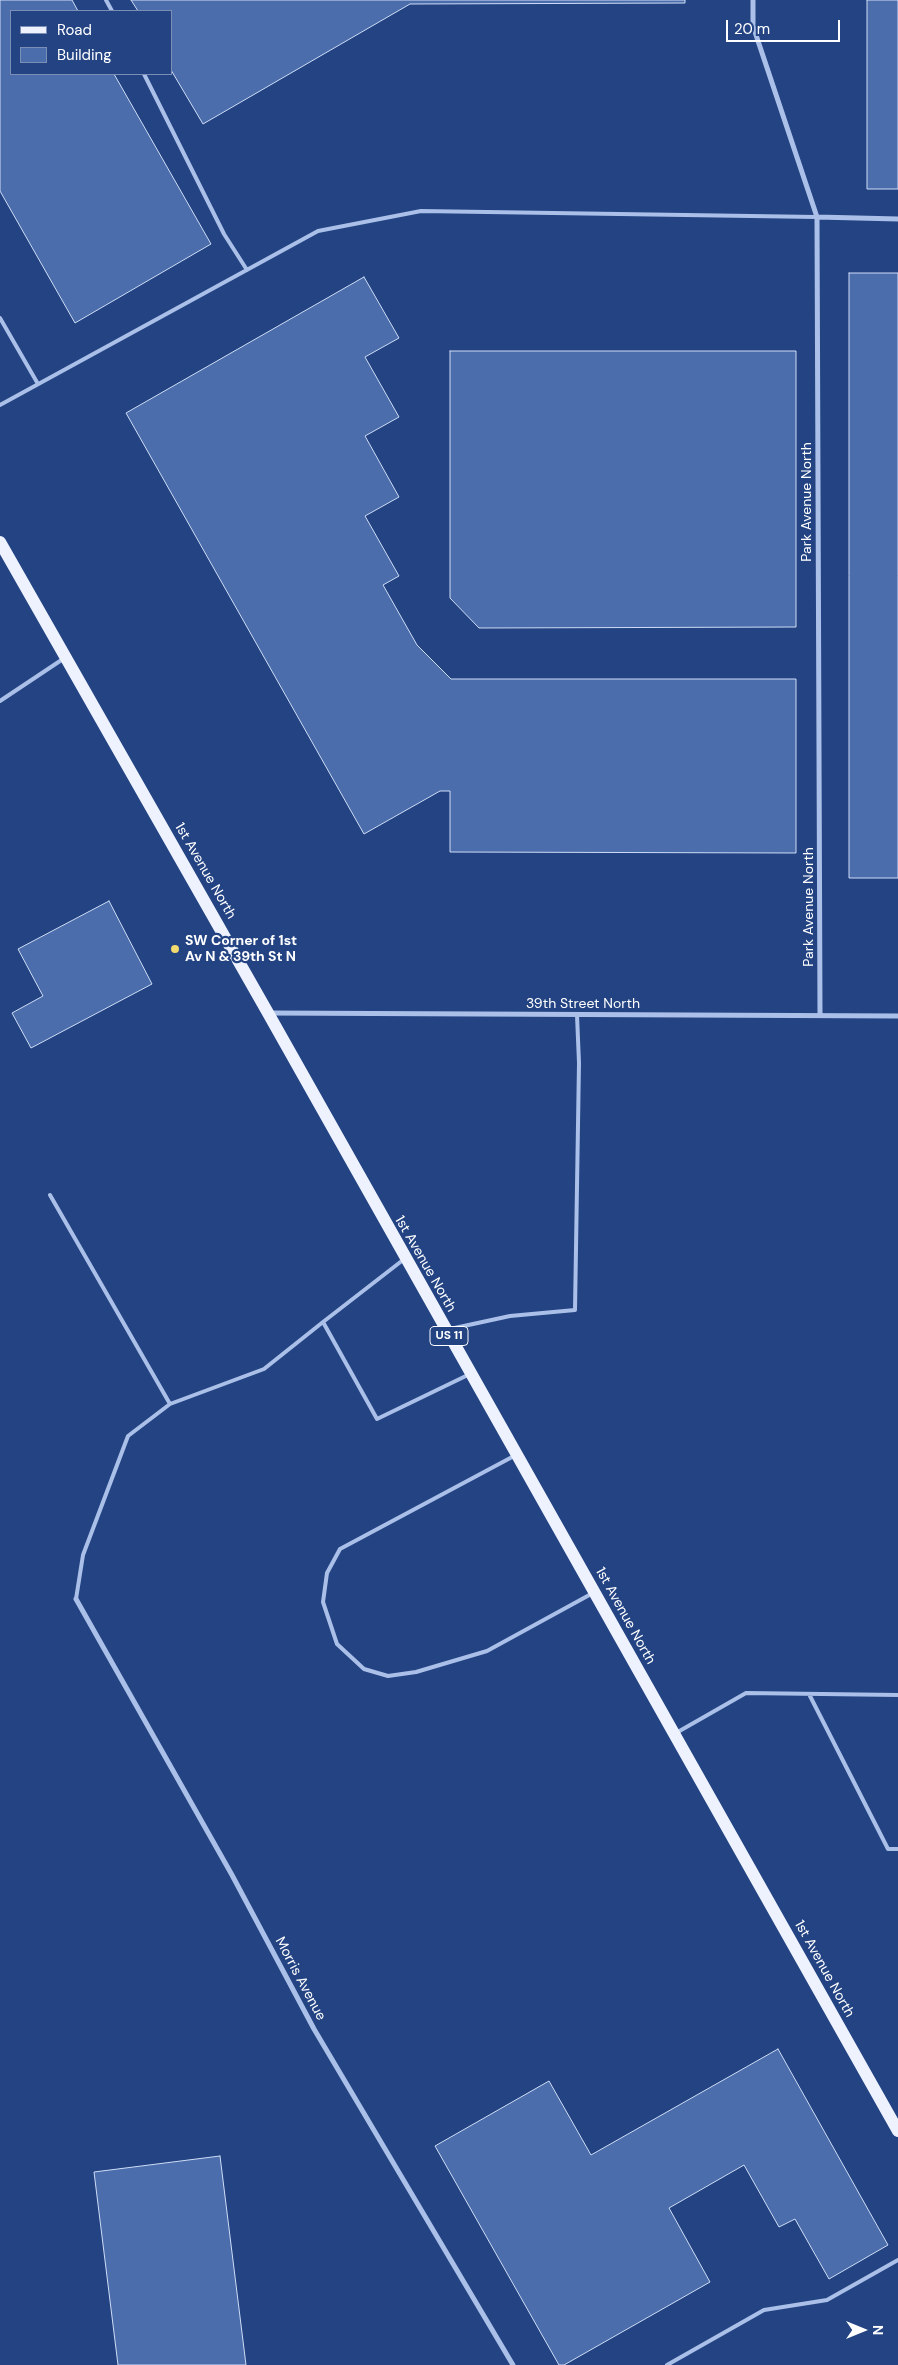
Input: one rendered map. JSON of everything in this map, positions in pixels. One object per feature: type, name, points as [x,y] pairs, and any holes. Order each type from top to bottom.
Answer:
[{"type":"main road","name":"1st Avenue North","points":[[0,542],[268,1013],[898,2131]]},
{"type":"street","name":"Park Avenue North","points":[[753,0],[753,26],[817,218],[820,1015]]},
{"type":"street","points":[[817,218],[898,219]]},
{"type":"street","name":"39th Street North","points":[[268,1013],[898,1016]]},
{"type":"street","name":"Morris Avenue","points":[[76,1599],[232,1875],[314,2029],[513,2365]]},
{"type":"lane","points":[[144,75],[224,234],[247,270]]},
{"type":"lane","points":[[0,405],[318,231],[421,211],[817,218]]},
{"type":"lane","points":[[0,318],[38,384]]},
{"type":"lane","points":[[0,701],[65,657]]},
{"type":"lane","points":[[446,1330],[510,1316],[575,1310],[579,1063],[577,1015]]},
{"type":"lane","points":[[50,1195],[170,1404]]},
{"type":"lane","points":[[76,1599],[84,1555],[128,1436],[170,1404],[264,1369],[405,1258]]},
{"type":"lane","points":[[323,1322],[378,1419],[470,1374]]},
{"type":"lane","points":[[516,1455],[340,1549],[327,1573],[324,1602],[337,1644],[364,1669],[388,1676],[416,1672],[487,1651],[594,1592]]},
{"type":"lane","points":[[674,1734],[746,1693],[898,1695]]},
{"type":"lane","points":[[809,1694],[888,1849],[898,1849]]},
{"type":"lane","points":[[667,2365],[764,2310],[827,2300],[898,2260]]},
{"type":"building","points":[[0,0],[72,0],[77,10],[10,10],[10,75],[115,75],[211,244],[75,323],[0,191]]},
{"type":"building","points":[[131,0],[685,0],[685,3],[410,4],[203,124],[172,72],[172,10],[137,10]]},
{"type":"building","points":[[867,0],[898,0],[898,189],[867,189]]},
{"type":"building","points":[[849,273],[898,273],[898,878],[849,878]]},
{"type":"building","points":[[364,277],[399,338],[365,357],[399,417],[365,436],[399,497],[365,516],[399,576],[383,585],[417,645],[451,679],[796,679],[796,853],[450,852],[450,791],[440,791],[364,834],[126,413]]},
{"type":"building","points":[[450,351],[796,351],[796,627],[479,628],[450,598]]},
{"type":"building","points":[[109,901],[152,984],[31,1048],[12,1013],[43,996],[18,949]]},
{"type":"building","points":[[778,2049],[888,2245],[829,2279],[795,2219],[779,2227],[744,2165],[669,2208],[710,2282],[564,2365],[559,2365],[435,2146],[549,2081],[591,2155]]},
{"type":"building","points":[[220,2156],[246,2365],[118,2365],[94,2172]]},
{"type":"place","name":"SW Corner of 1st Av N & 39th St N","points":[[175,949]]}]
